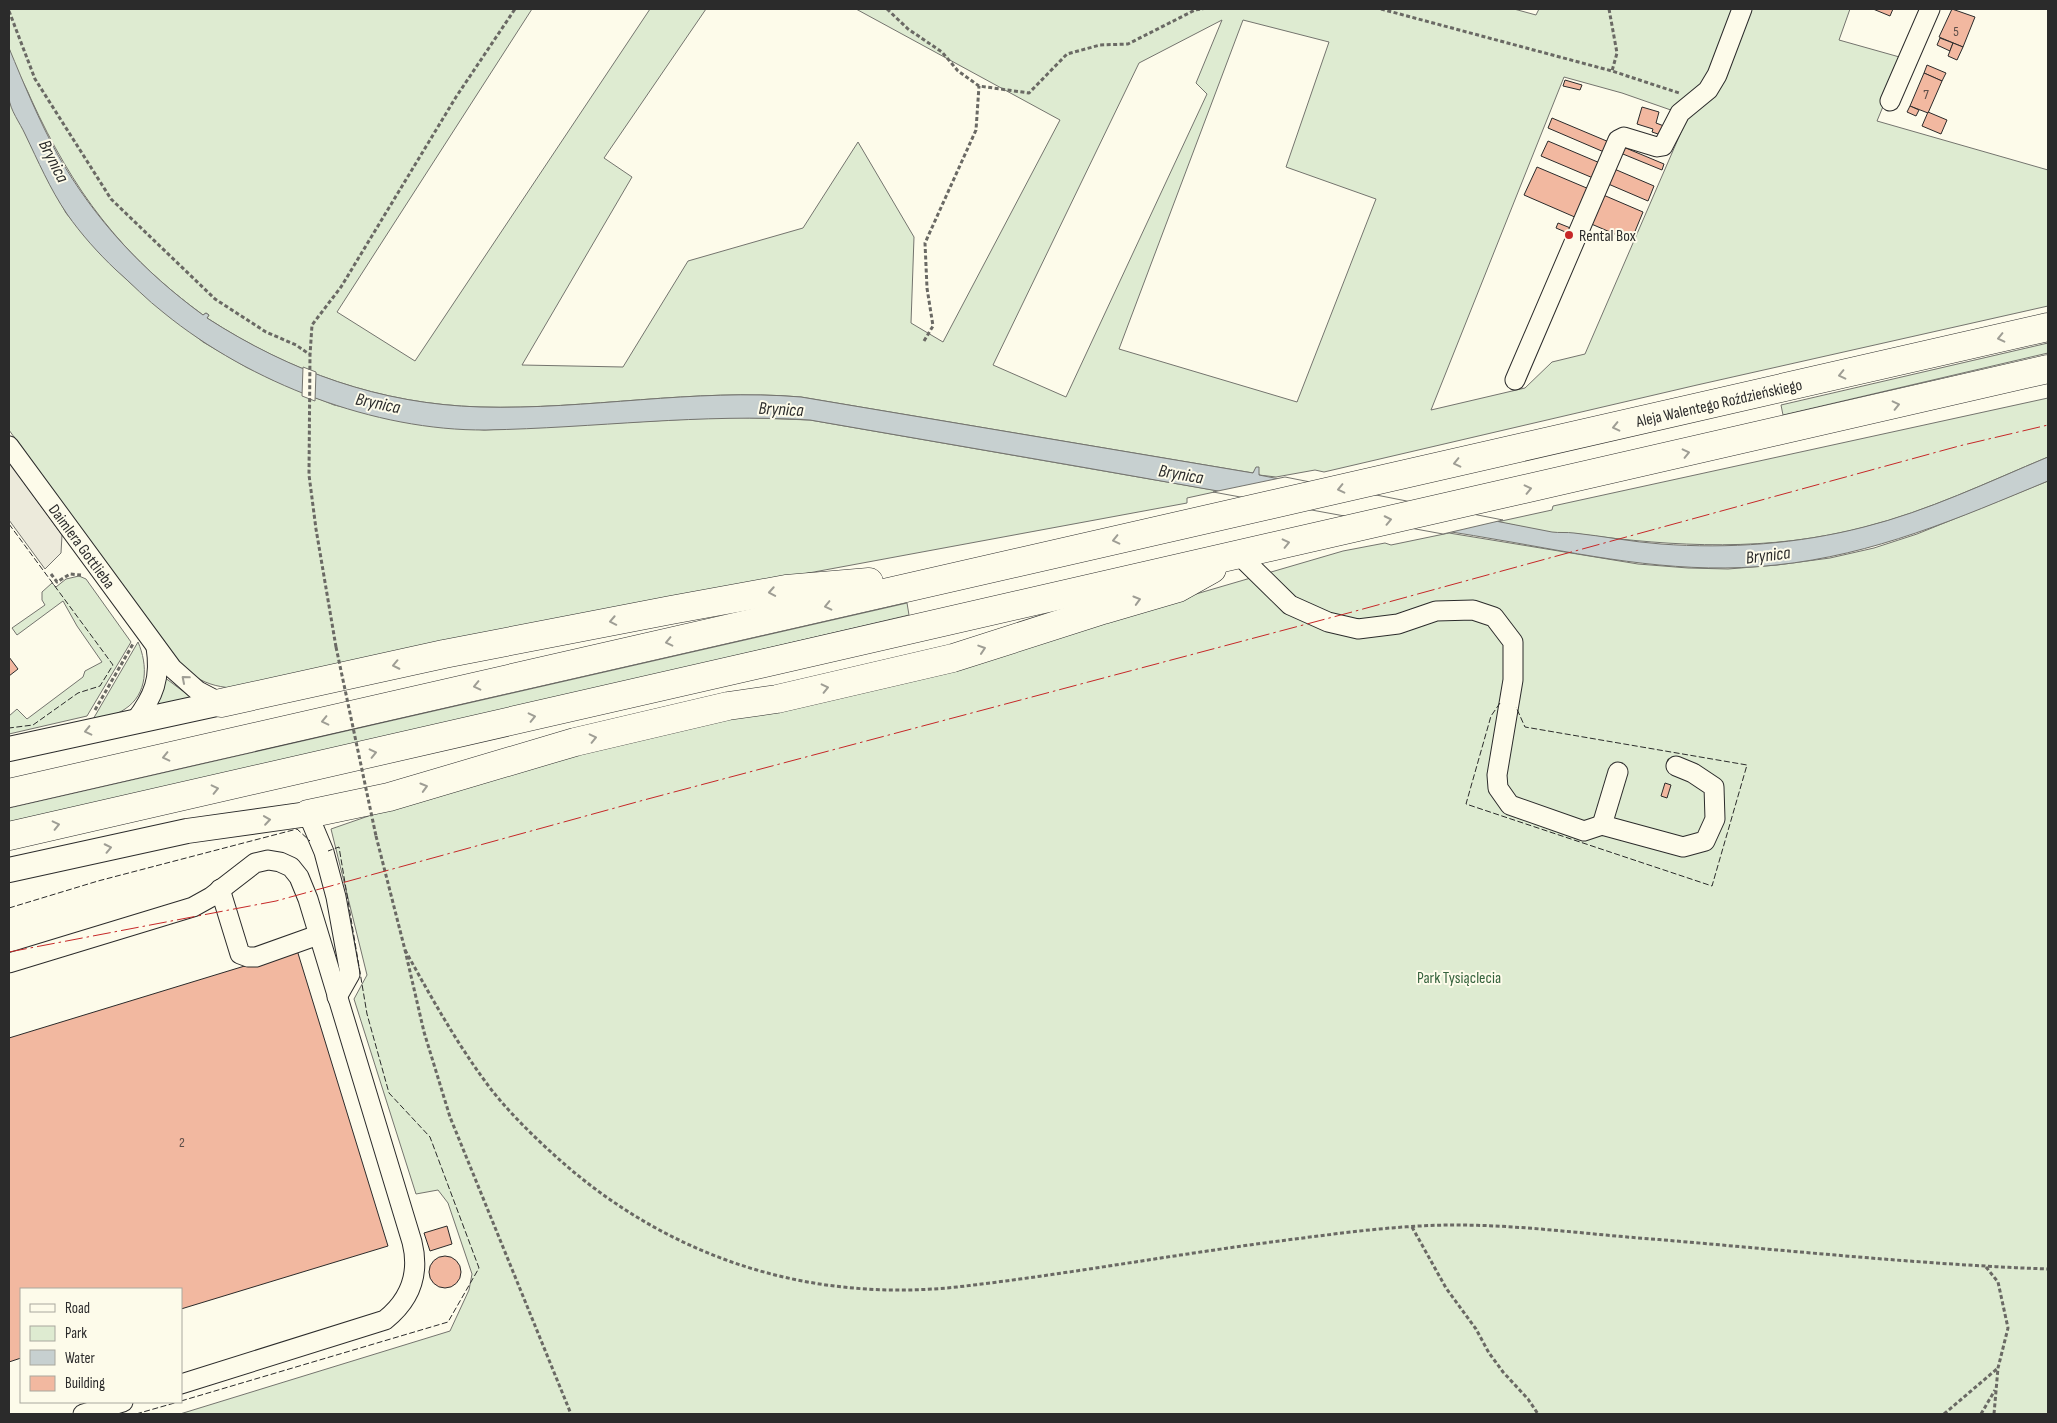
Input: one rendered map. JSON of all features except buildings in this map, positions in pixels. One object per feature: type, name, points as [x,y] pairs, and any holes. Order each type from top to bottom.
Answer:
[{"type":"highway","name":"Aleja Walentego Roździeńskiego","points":[[978,572],[2048,327]]},
{"type":"highway","points":[[9,836],[2048,369]]},
{"type":"highway","points":[[308,814],[389,797],[584,740],[728,706],[777,699],[953,658],[1178,588],[1238,554]]},
{"type":"highway","points":[[221,703],[444,654],[786,589],[978,572]]},
{"type":"highway","points":[[9,793],[978,572]]},
{"type":"main road","points":[[9,749],[221,703]]},
{"type":"main road","points":[[9,870],[187,831],[308,814]]},
{"type":"street","points":[[1515,380],[1618,140],[1624,138],[1657,147],[1662,146],[1680,113],[1708,90],[1717,75],[1742,9]]},
{"type":"street","points":[[1890,101],[1930,9]]},
{"type":"street","name":"Daimlera Gottlieba","points":[[9,446],[172,668],[198,691],[221,703]]},
{"type":"street","points":[[1238,554],[1290,605],[1328,622],[1358,629],[1398,624],[1436,611],[1474,610],[1494,617],[1513,642],[1513,680],[1497,774],[1498,788],[1510,805],[1584,831],[1602,825],[1683,847],[1705,841],[1715,819],[1714,787],[1693,773],[1676,766]]},
{"type":"street","points":[[135,721],[147,704],[157,682],[158,659],[156,647]]},
{"type":"street","points":[[1602,825],[1618,772]]},
{"type":"street","points":[[308,814],[324,852],[336,897],[350,974],[337,996]]},
{"type":"street","points":[[9,963],[193,907],[211,898],[255,863],[268,860],[280,862],[291,868],[299,877],[414,1249],[415,1271],[412,1286],[406,1299],[385,1320],[182,1384]]},
{"type":"street","points":[[220,889],[240,954],[256,957],[318,935]]},
{"type":"street","points":[[83,1414],[120,1403]]},
{"type":"path","points":[[515,9],[456,97],[341,286],[312,325],[308,412],[309,475],[336,647],[376,836],[406,950],[424,1032],[450,1117],[571,1414]]},
{"type":"path","points":[[887,9],[908,29],[942,52],[958,71],[979,86],[1029,93],[1067,54],[1100,45],[1128,44],[1195,10],[1203,9]]},
{"type":"path","points":[[1381,9],[1612,71],[1691,97],[1695,101]]},
{"type":"path","points":[[1609,9],[1617,54],[1612,71]]},
{"type":"path","points":[[9,12],[36,79],[111,199],[214,299],[266,332],[296,345],[310,354]]},
{"type":"path","points":[[924,341],[933,326],[925,243],[976,130],[979,86]]},
{"type":"path","points":[[51,574],[57,582],[70,574],[85,576]]},
{"type":"path","points":[[94,710],[134,642]]},
{"type":"path","points":[[406,950],[445,1022],[491,1090],[514,1116],[576,1175],[621,1208],[657,1230],[708,1254],[764,1272],[838,1286],[873,1290],[954,1287],[1265,1242],[1371,1229],[1458,1225],[1546,1230],[1986,1267],[2048,1269]]},
{"type":"path","points":[[1412,1227],[1446,1288],[1476,1329],[1489,1353],[1538,1414]]},
{"type":"path","points":[[1986,1267],[1998,1282],[2008,1328],[1998,1368],[1994,1414]]},
{"type":"path","points":[[1944,1414],[1998,1368]]},
{"type":"path","points":[[1982,1414],[1997,1388]]},
{"type":"green space","points":[[9,9],[532,9],[337,312],[415,361],[650,9],[706,9],[604,158],[632,177],[522,365],[623,367],[688,261],[803,228],[858,142],[914,237],[911,323],[943,342],[1060,120],[856,9],[1514,9],[1536,15],[1539,9],[1850,9],[1839,40],[1903,58],[1877,121],[2048,170],[2048,306],[1324,472],[1315,470],[1276,477],[1259,475],[1257,467],[1253,473],[801,397],[721,395],[520,407],[443,405],[372,392],[337,382],[303,369],[238,337],[207,318],[209,315],[206,313],[203,315],[147,269],[102,219],[82,192],[47,132],[10,53],[8,37]],"holes":[[[1222,20],[1196,83],[1207,94],[1066,397],[993,365],[1139,63]],[[1243,20],[1329,42],[1286,167],[1376,199],[1297,402],[1119,349]],[[1564,77],[1622,93],[1688,116],[1585,354],[1552,362],[1525,388],[1431,410]]]},
{"type":"green space","points":[[9,100],[66,213],[98,251],[128,281],[203,342],[273,380],[334,405],[414,423],[484,430],[727,417],[810,420],[1219,491],[1187,498],[1187,503],[549,621],[233,688],[210,684],[200,680],[184,668],[169,652],[9,430]]},
{"type":"green space","points":[[2048,343],[2048,353],[1783,415],[1781,405]]},
{"type":"green space","points":[[2048,398],[2048,457],[1912,513],[1865,527],[1793,540],[1758,544],[1722,545],[1651,542],[1553,533],[1497,522],[1552,510],[1553,506]]},
{"type":"green space","name":"Park Tysiąclecia","points":[[2048,481],[2048,1414],[180,1414],[450,1331],[469,1290],[472,1274],[448,1203],[438,1190],[416,1194],[354,999],[367,975],[331,829],[406,803],[542,762],[1073,630],[1343,551],[1385,543],[1391,545],[1449,533],[1638,564],[1728,569],[1777,565],[1830,558],[1874,548],[1917,534]]},
{"type":"green space","points":[[79,576],[86,579],[131,642],[87,716],[9,734],[9,716],[17,709],[27,719],[83,677],[85,671],[102,662],[77,626],[63,601],[17,635],[12,628],[45,605],[42,600],[42,592],[52,583],[56,587],[66,579]]},
{"type":"green space","points":[[907,603],[909,615],[390,737],[9,822],[9,808]]},
{"type":"green space","points":[[138,642],[143,660],[144,678],[138,695],[133,703],[125,709],[92,721]]},
{"type":"green space","points":[[164,677],[192,698],[155,706]]},
{"type":"shaded area","points":[[9,462],[62,535],[61,553],[45,569],[9,520]]},
{"type":"water","name":"Brynica","points":[[9,48],[44,129],[72,178],[122,243],[161,281],[203,315],[206,313],[209,315],[207,318],[271,354],[338,382],[372,392],[443,405],[480,407],[520,407],[721,395],[801,397],[1253,473],[1256,467],[1259,467],[1259,475],[1552,532],[1650,543],[1687,545],[1763,544],[1814,538],[1864,527],[1935,504],[2048,457],[2048,481],[1949,521],[1882,544],[1847,553],[1776,565],[1708,568],[1643,563],[1577,554],[810,420],[729,418],[486,430],[444,428],[401,422],[358,412],[316,398],[274,381],[235,361],[198,338],[164,313],[116,270],[90,243],[67,214],[13,112],[8,92]]},
{"type":"pier","points":[[303,367],[316,372],[315,401],[302,396]]},
{"type":"pier","points":[[1285,477],[1503,520],[1443,534],[1213,492]]},
{"type":"fence","points":[[9,524],[113,665],[100,686],[78,693],[33,725],[9,728]]},
{"type":"fence","points":[[1500,703],[1491,716],[1466,804],[1712,886],[1747,765],[1525,727],[1516,707]]},
{"type":"fence","points":[[9,908],[98,881],[297,829],[310,841]]},
{"type":"fence","points":[[182,1401],[448,1322],[479,1268],[430,1137],[389,1093],[367,1014],[339,847],[328,851]]},
{"type":"fence","points":[[136,1414],[174,1403]]},
{"type":"power","points":[[9,952],[276,901],[644,800],[1352,612],[1959,446],[2048,425]]},
{"type":"place","name":"Rental Box","points":[[1569,235]]}]
